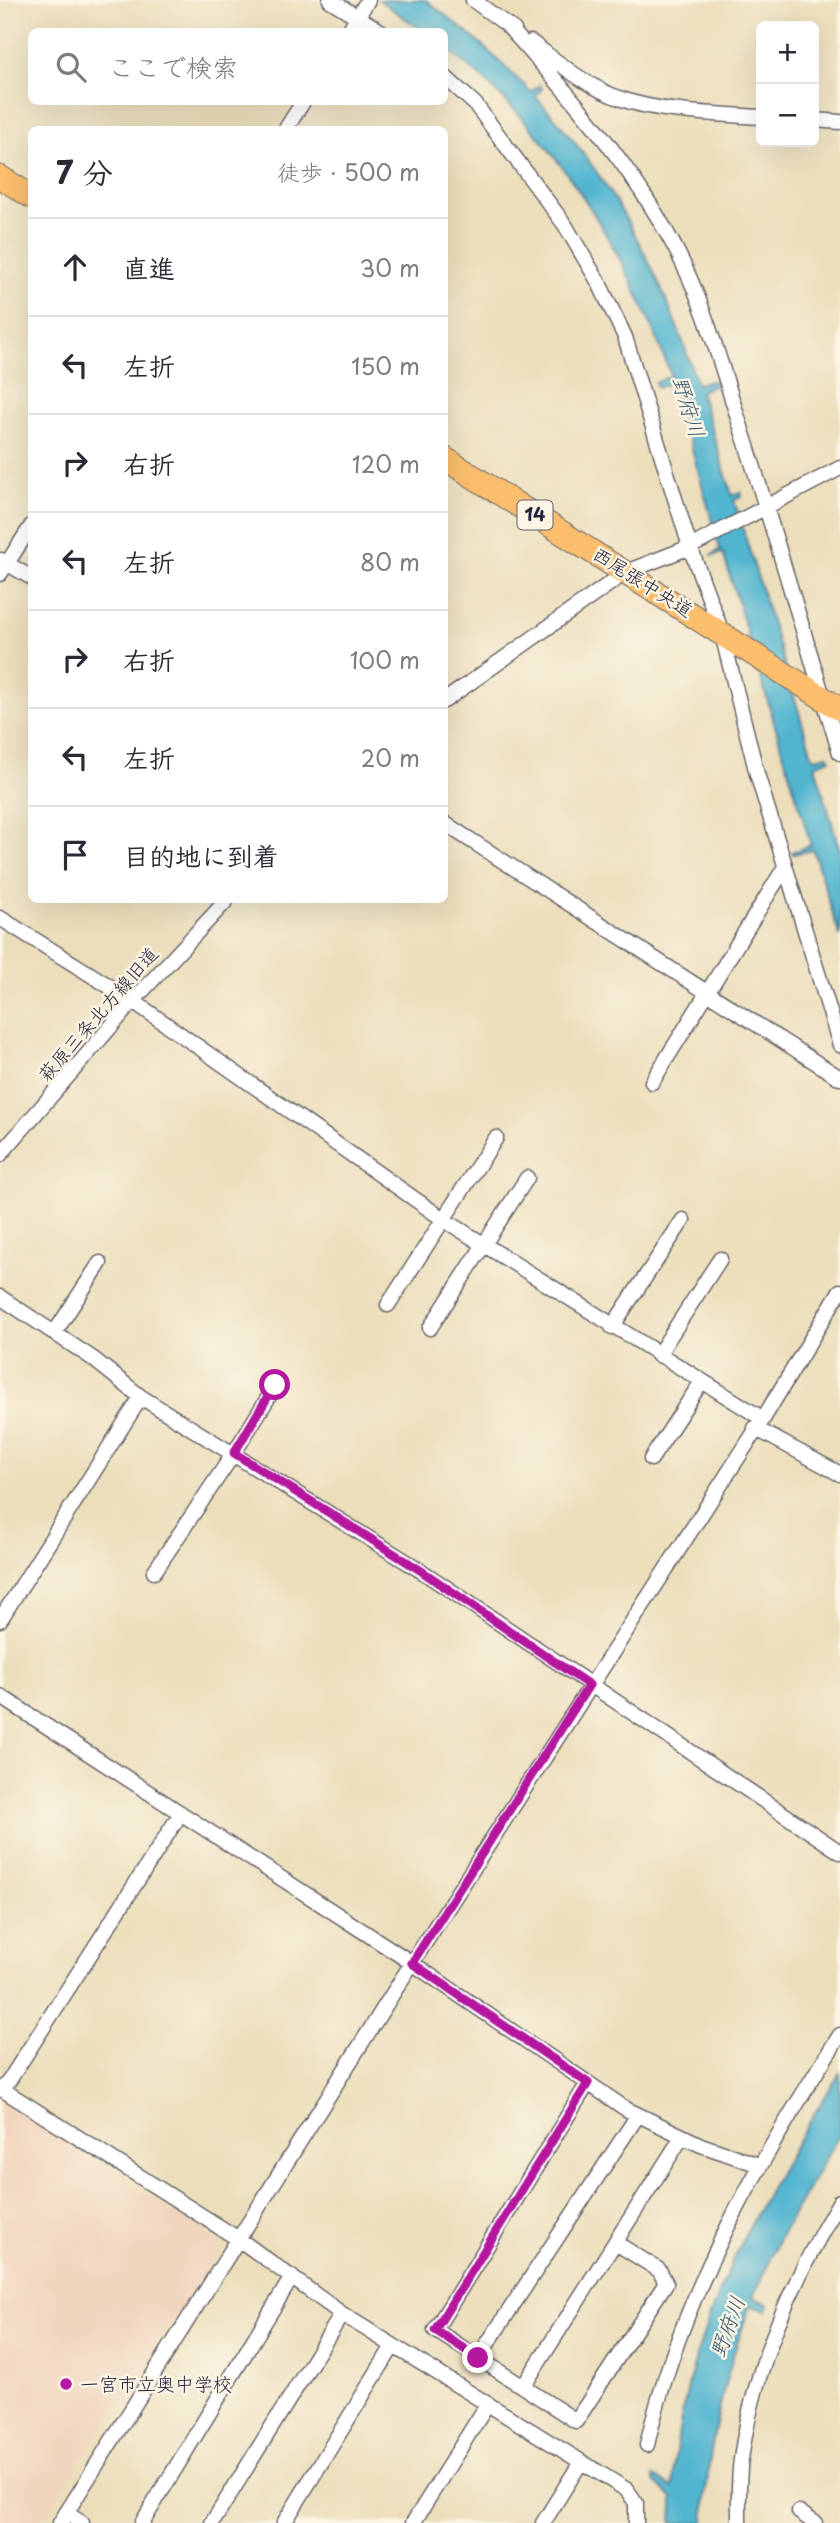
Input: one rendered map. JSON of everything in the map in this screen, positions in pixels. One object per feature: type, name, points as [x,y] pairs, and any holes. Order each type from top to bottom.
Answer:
[{"type":"main road","points":[[0,178],[28,195]]},
{"type":"main road","name":"西尾張中央道","points":[[448,461],[721,630],[831,703]]},
{"type":"street","points":[[330,0],[376,28]]},
{"type":"street","points":[[350,28],[368,0]]},
{"type":"street","points":[[473,0],[589,84],[622,99],[706,113],[756,117]]},
{"type":"street","points":[[507,25],[598,130],[640,190],[673,244],[699,300],[764,507],[831,703],[840,753]]},
{"type":"street","points":[[448,80],[475,104],[565,225],[599,282],[625,337],[721,630],[757,774],[840,1045]]},
{"type":"street","points":[[288,126],[301,105]]},
{"type":"street","points":[[819,120],[840,122]]},
{"type":"street","points":[[448,698],[626,572],[693,546],[840,468]]},
{"type":"street","points":[[28,530],[2,566],[28,576]]},
{"type":"street","points":[[448,826],[655,956],[707,993],[840,1078]]},
{"type":"street","points":[[652,1082],[785,867]]},
{"type":"street","name":"萩原三条北方線旧道","points":[[0,1155],[133,1001],[223,903]]},
{"type":"street","points":[[0,918],[133,1001],[443,1219],[702,1381],[759,1423],[840,1475]]},
{"type":"street","points":[[388,1305],[496,1138]]},
{"type":"street","points":[[430,1328],[527,1178]]},
{"type":"street","points":[[612,1327],[683,1220]]},
{"type":"street","points":[[658,1354],[720,1259]]},
{"type":"street","points":[[55,1332],[100,1264]]},
{"type":"street","points":[[82,2523],[63,2518],[412,1963],[759,1423],[840,1291]]},
{"type":"street","points":[[0,1297],[55,1332],[141,1397],[420,1570],[840,1852]]},
{"type":"street","points":[[651,1459],[702,1381]]},
{"type":"street","points":[[155,1572],[234,1453],[275,1385]]},
{"type":"street","points":[[0,1620],[141,1397]]},
{"type":"street","points":[[0,1696],[412,1963],[638,2115],[682,2137],[759,2165]]},
{"type":"street","points":[[181,1813],[1,2089],[240,2240],[342,2314],[627,2490],[636,2503],[636,2523]]},
{"type":"street","points":[[647,2445],[671,2353],[714,2250],[759,2165],[840,2035]]},
{"type":"street","points":[[588,2083],[435,2330],[576,2421],[666,2283],[659,2270],[616,2243]]},
{"type":"street","points":[[478,2358],[638,2115]]},
{"type":"street","points":[[523,2387],[682,2137]]},
{"type":"street","points":[[739,2523],[741,2461],[754,2394],[784,2305],[814,2244],[840,2202]]},
{"type":"street","points":[[142,2523],[292,2277]]},
{"type":"street","points":[[212,2523],[342,2314]]},
{"type":"street","points":[[284,2523],[393,2346]]},
{"type":"street","points":[[413,2523],[487,2405]]},
{"type":"street","points":[[543,2523],[581,2462]]},
{"type":"street","points":[[799,2512],[815,2523]]},
{"type":"shaded area","name":"一宮市立奥中学校","points":[[0,2100],[223,2244],[40,2523],[0,2523]]},
{"type":"water","name":"野府川","points":[[379,0],[426,0],[480,43],[531,92],[540,85],[542,89],[535,96],[588,160],[652,268],[669,306],[697,384],[716,380],[718,384],[700,391],[732,495],[741,492],[742,497],[734,500],[813,758],[829,755],[830,759],[815,765],[840,851],[840,937],[813,850],[792,852],[811,845],[723,553],[711,556],[720,549],[673,382],[657,388],[655,383],[671,376],[632,283],[582,196],[553,154],[484,80],[448,50],[448,28],[419,28]]},
{"type":"water","name":"野府川","points":[[840,2073],[840,2133],[780,2237],[753,2297],[768,2304],[767,2311],[750,2305],[732,2359],[713,2439],[704,2523],[672,2523],[673,2498],[654,2482],[654,2477],[673,2488],[679,2431],[691,2376],[708,2322],[753,2219]]},
{"type":"place","name":"一宮市立奥中学校","points":[[66,2384]]},
{"type":"route","points":[[275,1385],[234,1453],[420,1570],[589,1685],[412,1963],[588,2083],[435,2330],[478,2358]]}]
